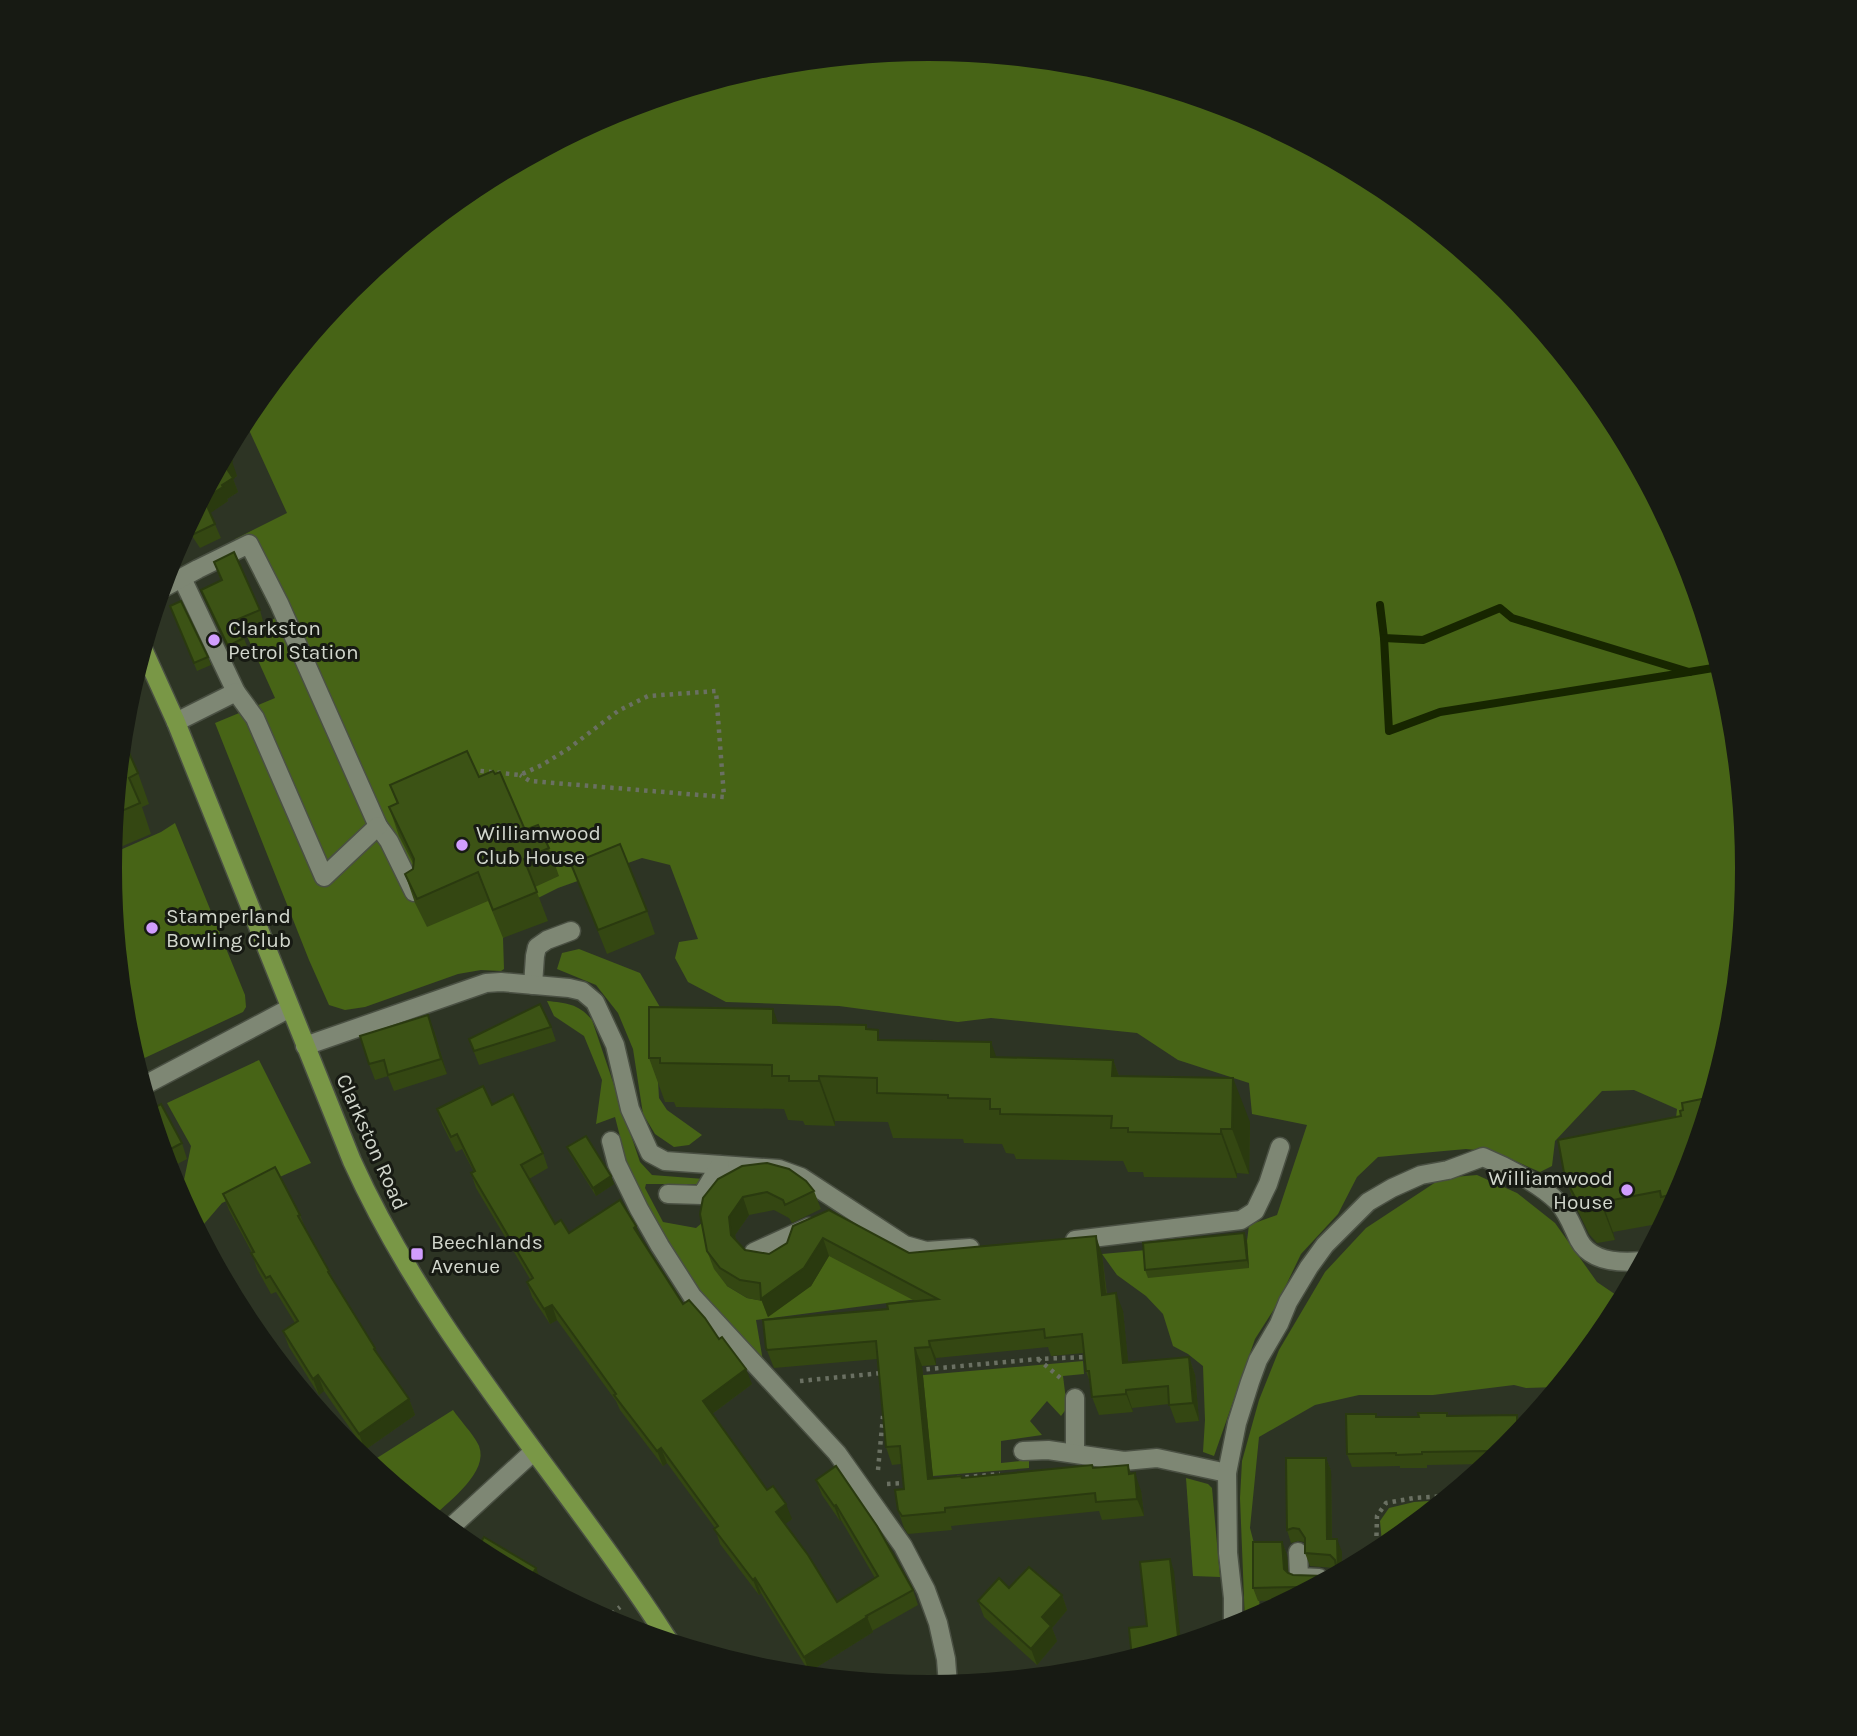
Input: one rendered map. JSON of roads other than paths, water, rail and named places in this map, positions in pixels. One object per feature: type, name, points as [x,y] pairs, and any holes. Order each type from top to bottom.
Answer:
[{"type":"main road","name":"Clarkston Road","points":[[148,661],[176,722],[358,1174],[398,1251],[432,1308],[660,1629]]},
{"type":"street","points":[[175,582],[249,544],[279,603],[378,825],[389,841],[414,892]]},
{"type":"street","points":[[182,578],[236,692],[255,718],[324,877],[378,825]]},
{"type":"street","points":[[176,722],[236,692]]},
{"type":"street","points":[[533,985],[537,947],[571,931]]},
{"type":"street","points":[[305,1046],[486,983],[501,982],[582,991],[594,1002],[615,1045],[630,1109],[650,1153],[665,1161],[779,1169],[801,1177],[836,1214],[905,1245],[926,1251],[980,1248]]},
{"type":"street","points":[[151,1082],[290,1008]]},
{"type":"street","points":[[611,1141],[617,1164],[639,1209],[692,1296],[836,1453],[903,1546],[926,1590],[938,1623],[947,1674]]},
{"type":"street","points":[[1062,1241],[1241,1220],[1255,1211],[1268,1184],[1280,1147]]},
{"type":"street","points":[[1233,1615],[1228,1553],[1227,1473],[1237,1423],[1250,1382],[1258,1360],[1279,1324],[1288,1302],[1325,1245],[1368,1202],[1421,1175],[1448,1170],[1483,1157],[1512,1170],[1558,1203],[1573,1224],[1580,1243],[1588,1252],[1611,1262],[1632,1261]]},
{"type":"street","points":[[668,1194],[702,1195],[720,1166]]},
{"type":"street","points":[[754,1252],[836,1214]]},
{"type":"street","points":[[1075,1398],[1075,1453]]},
{"type":"street","points":[[1023,1451],[1048,1450],[1124,1461],[1157,1458],[1227,1473]]},
{"type":"street","points":[[457,1522],[533,1452]]},
{"type":"street","points":[[1298,1552],[1299,1577],[1312,1577]]},
{"type":"waterway","points":[[1380,605],[1384,638],[1423,640],[1500,608],[1512,618],[1689,672],[1710,668]]},
{"type":"waterway","points":[[1384,638],[1389,731],[1440,712],[1689,672]]},
{"type":"place","name":"Clarkston Petrol Station","points":[[214,640]]},
{"type":"place","name":"Williamwood Club House","points":[[462,845]]},
{"type":"place","name":"Stamperland Bowling Club","points":[[152,928]]},
{"type":"place","name":"Williamwood House","points":[[1627,1190]]},
{"type":"place","name":"Beechlands Avenue","points":[[417,1254]]}]
